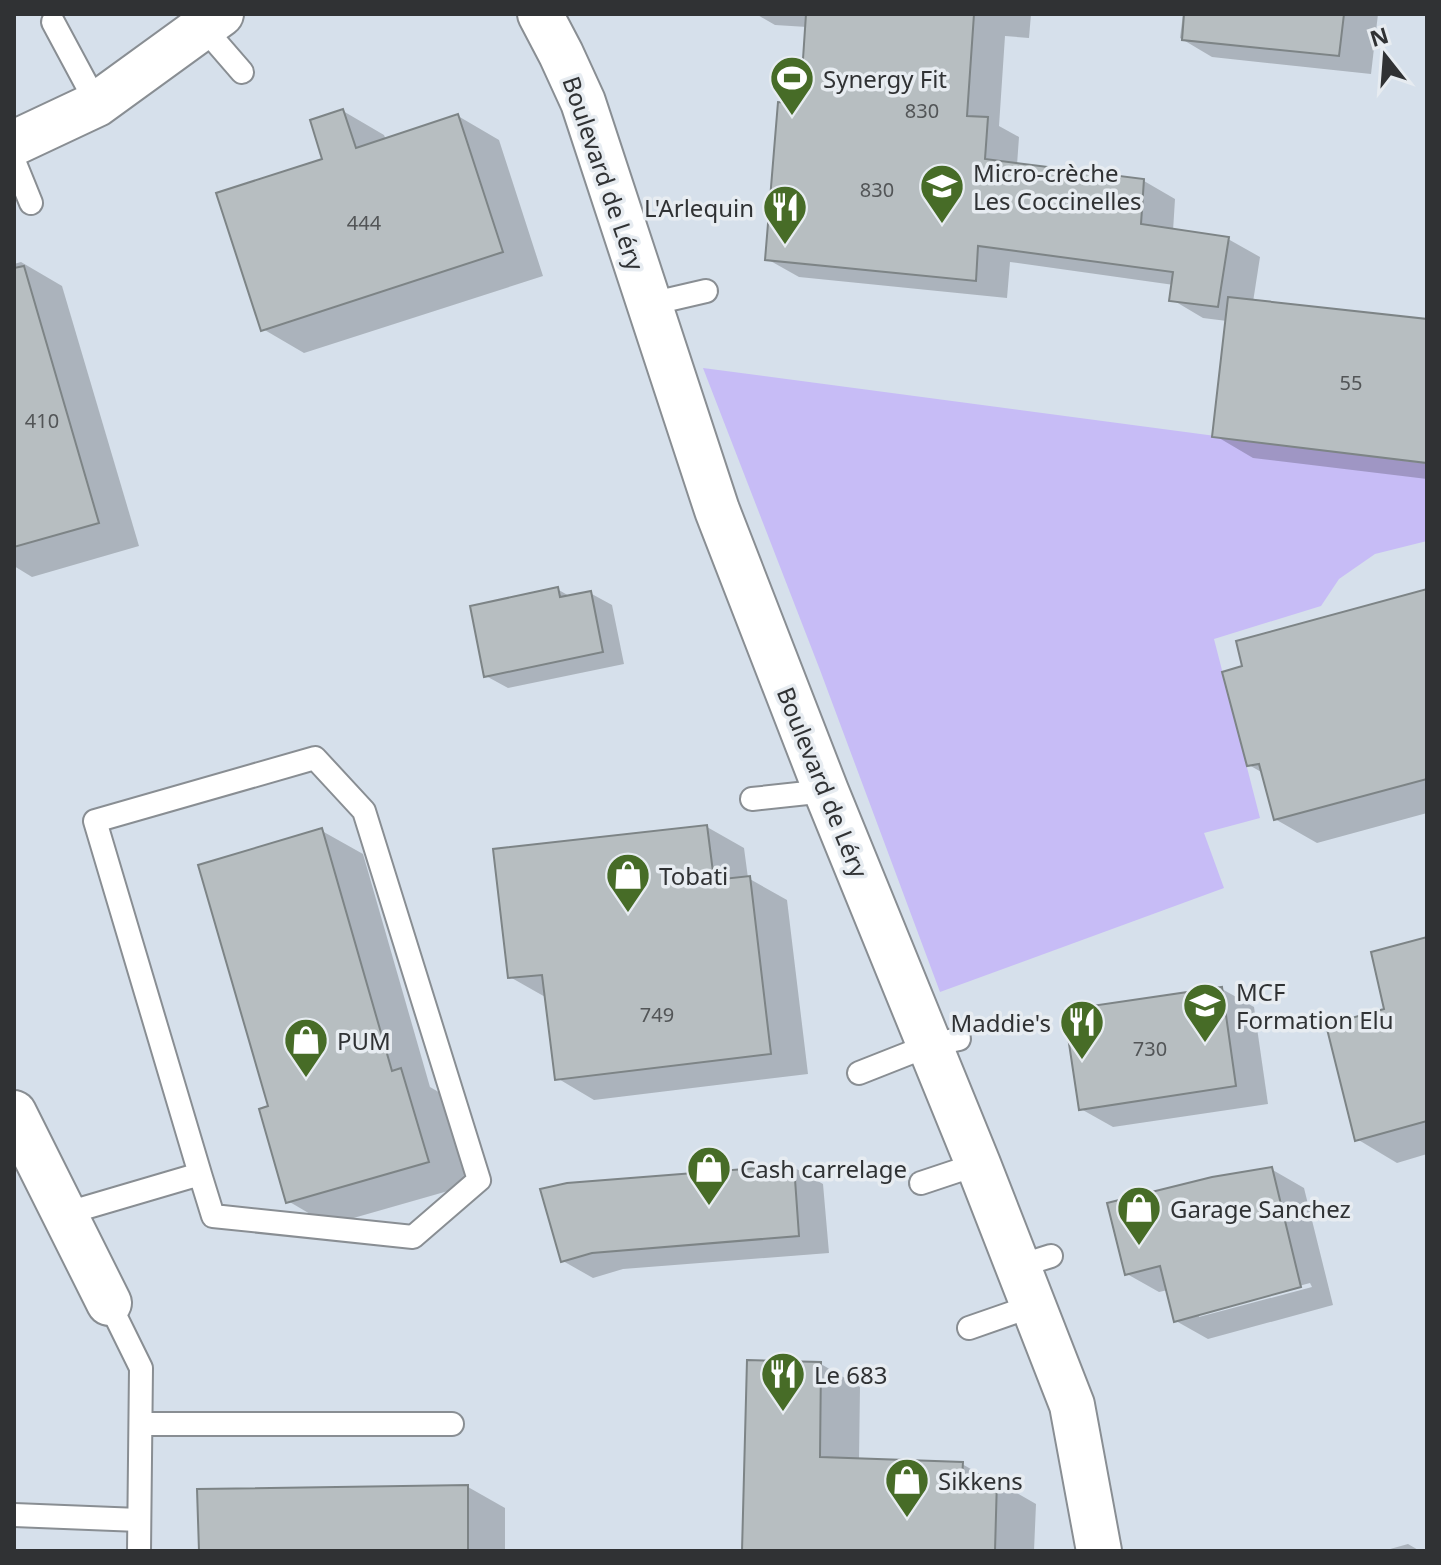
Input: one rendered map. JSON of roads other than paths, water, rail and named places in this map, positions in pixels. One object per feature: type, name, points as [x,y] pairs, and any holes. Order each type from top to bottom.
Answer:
[{"type":"street","name":"Boulevard de Léry","points":[[540,14],[583,102],[717,510],[826,791],[944,1042],[978,1164],[1035,1276],[1072,1405],[1099,1551]]},
{"type":"street","points":[[14,143],[97,104],[212,21]]},
{"type":"street","points":[[14,1113],[109,1303]]},
{"type":"lane","points":[[212,21],[242,72]]},
{"type":"lane","points":[[53,22],[97,104]]},
{"type":"lane","points":[[14,161],[31,203]]},
{"type":"lane","points":[[650,304],[706,291]]},
{"type":"lane","points":[[315,758],[364,811],[479,1180],[413,1237],[213,1216],[200,1174],[95,821],[315,758]]},
{"type":"lane","points":[[752,799],[826,791]]},
{"type":"lane","points":[[859,1073],[944,1042]]},
{"type":"lane","points":[[921,1183],[978,1164]]},
{"type":"lane","points":[[64,1214],[200,1174]]},
{"type":"lane","points":[[969,1328],[1035,1276]]},
{"type":"lane","points":[[109,1303],[141,1368],[139,1551]]},
{"type":"lane","points":[[141,1424],[452,1424]]},
{"type":"lane","points":[[14,1515],[139,1520]]},
{"type":"place","name":"Synergy Fit","points":[[792,117]]},
{"type":"place","name":"Micro-crèche Les Coccinelles","points":[[942,225]]},
{"type":"place","name":"L'Arlequin","points":[[785,246]]},
{"type":"place","name":"Tobati","points":[[628,914]]},
{"type":"place","name":"MCF Formation Elu","points":[[1205,1044]]},
{"type":"place","name":"Maddie's","points":[[1082,1061]]},
{"type":"place","name":"PUM","points":[[306,1079]]},
{"type":"place","name":"Cash carrelage","points":[[709,1207]]},
{"type":"place","name":"Garage Sanchez","points":[[1139,1247]]},
{"type":"place","name":"Le 683","points":[[783,1413]]},
{"type":"place","name":"Sikkens","points":[[907,1519]]}]
